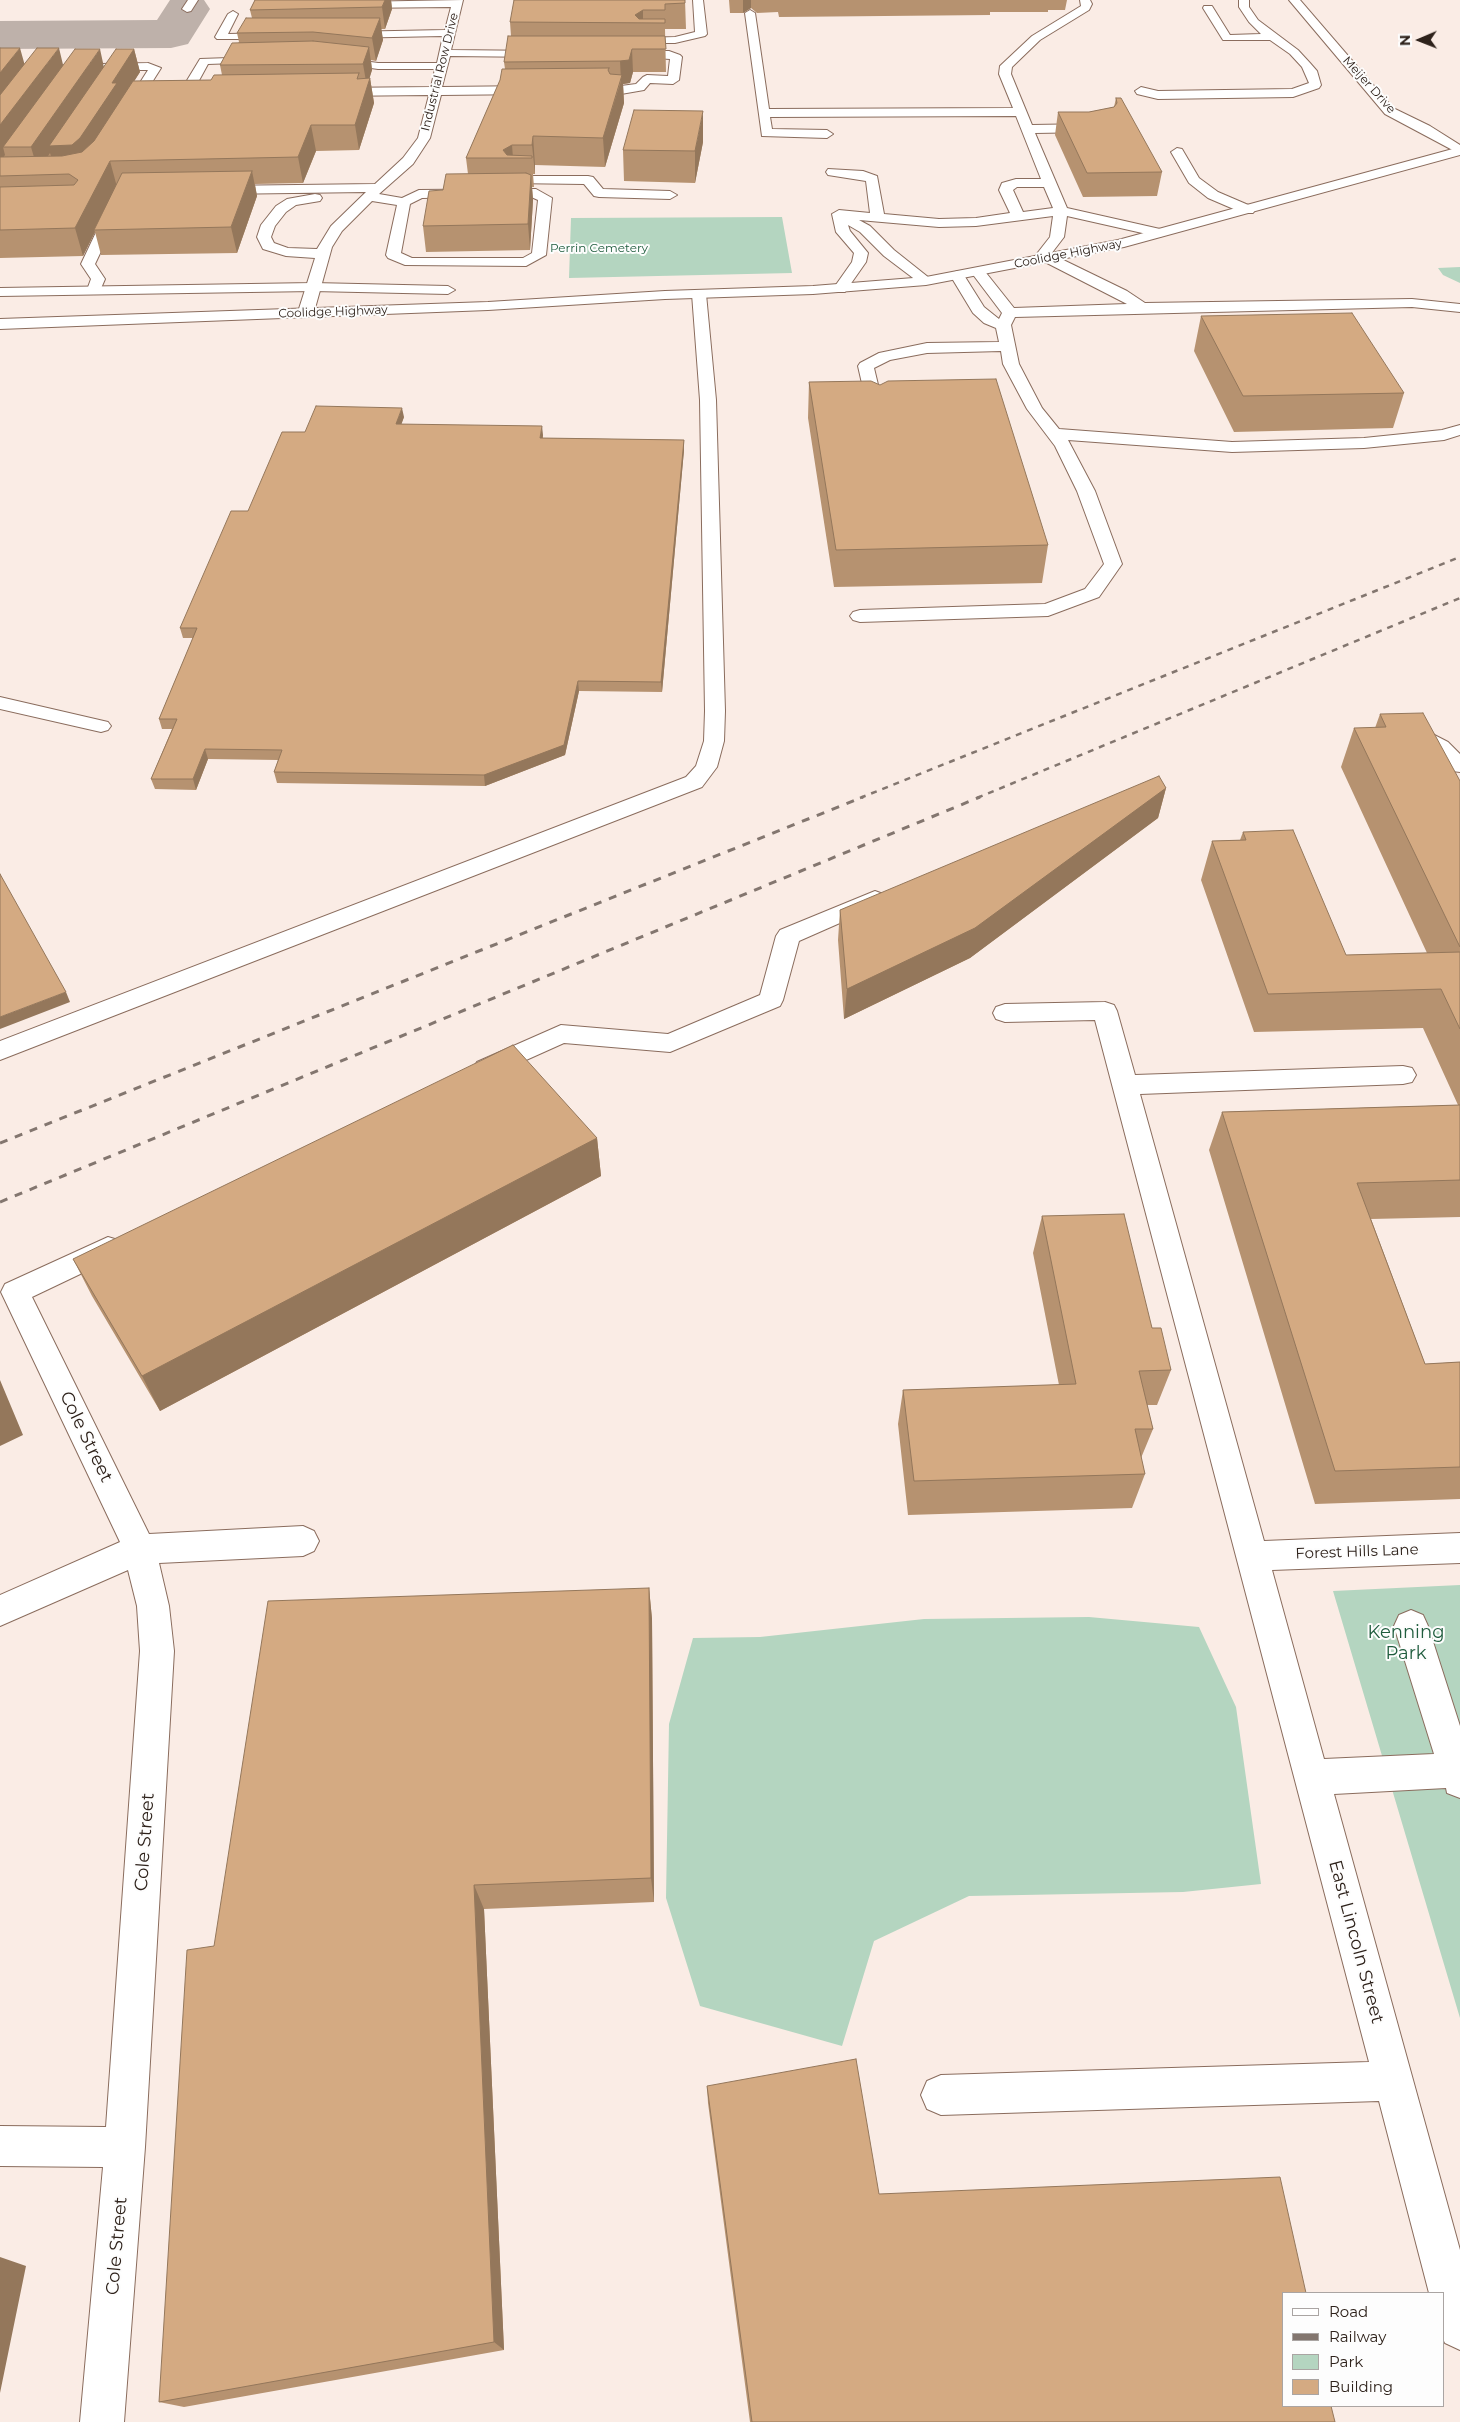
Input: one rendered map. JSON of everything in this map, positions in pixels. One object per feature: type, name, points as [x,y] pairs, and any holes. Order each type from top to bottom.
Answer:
[{"type":"street","points":[[629,41],[675,40],[701,34],[698,0]]},
{"type":"street","points":[[1085,0],[1087,4],[1085,8],[1036,38],[1006,66],[1005,74],[1061,211],[1057,237],[1044,259],[1122,294],[1142,308]]},
{"type":"street","name":"Meijer Drive","points":[[1294,0],[1389,111],[1426,129],[1460,150]]},
{"type":"street","points":[[341,5],[458,2]]},
{"type":"street","name":"Industrial Row Drive","points":[[306,312],[322,254],[336,229],[408,161],[424,138],[458,2]]},
{"type":"street","points":[[1148,104],[1141,91],[1158,95],[1293,93],[1315,85],[1311,70],[1306,64],[1294,52],[1254,22],[1241,5]]},
{"type":"street","points":[[1217,8],[1208,8],[1227,38],[1272,37]]},
{"type":"street","points":[[750,13],[766,133],[827,134]]},
{"type":"street","points":[[229,93],[192,91],[189,86],[221,37],[233,14]]},
{"type":"street","points":[[1254,22],[1274,22]]},
{"type":"street","points":[[1293,22],[1313,22]]},
{"type":"street","points":[[332,35],[448,43],[552,54]]},
{"type":"street","points":[[221,37],[284,36]]},
{"type":"street","points":[[448,43],[516,42]]},
{"type":"street","points":[[621,54],[669,54],[676,57],[673,80],[647,79],[640,87],[576,94],[645,98]]},
{"type":"street","points":[[204,61],[272,60]]},
{"type":"street","points":[[325,60],[378,66],[443,66]]},
{"type":"street","points":[[107,82],[118,66]]},
{"type":"street","points":[[85,67],[148,66],[155,68],[123,120]]},
{"type":"street","points":[[324,92],[542,94]]},
{"type":"street","points":[[763,113],[1020,112]]},
{"type":"street","points":[[1026,129],[1086,129],[1106,125]]},
{"type":"street","name":"Coolidge Highway","points":[[0,324],[488,306],[665,295],[840,289],[926,281],[1119,244],[1248,210],[1460,150]]},
{"type":"street","points":[[1177,152],[1194,180],[1213,194],[1248,210]]},
{"type":"street","points":[[833,172],[858,174],[872,180],[878,218]]},
{"type":"street","points":[[391,176],[410,177]]},
{"type":"street","points":[[474,179],[588,180],[599,193],[670,195]]},
{"type":"street","points":[[1018,216],[1006,190],[1008,186],[1016,183],[1051,183]]},
{"type":"street","points":[[322,254],[286,252],[268,246],[264,238],[272,220],[281,209],[292,202],[322,197],[342,188]]},
{"type":"street","points":[[202,191],[342,188],[373,192],[404,202],[418,194],[531,192],[545,198],[539,255],[526,262],[410,262],[393,255],[404,202]]},
{"type":"street","points":[[94,290],[98,279],[88,264],[118,201]]},
{"type":"street","points":[[839,214],[939,223],[976,222],[1061,211],[1160,233]]},
{"type":"street","points":[[839,214],[865,229],[889,253],[926,281]]},
{"type":"street","points":[[839,214],[843,232],[861,253],[859,262],[840,289]]},
{"type":"street","points":[[860,616],[1048,610],[1092,593],[1113,564],[1086,491],[1064,445],[1031,401],[1011,364],[1006,319],[978,272]]},
{"type":"street","points":[[956,275],[978,310],[989,320],[1142,308],[1412,303],[1444,304],[1460,308]]},
{"type":"street","name":"Coolidge Highway","points":[[0,292],[313,287],[464,291]]},
{"type":"street","name":"Coolidge Highway","points":[[492,291],[665,295]]},
{"type":"street","points":[[0,1051],[694,782],[706,767],[714,741],[715,711],[708,400],[699,294]]},
{"type":"street","points":[[876,414],[866,366],[885,356],[927,348],[1008,346]]},
{"type":"street","points":[[1055,434],[1232,447],[1364,443],[1444,435],[1460,430]]},
{"type":"street","points":[[0,702],[101,726]]},
{"type":"street","points":[[1411,729],[1441,746],[1460,766]]},
{"type":"street","points":[[462,1080],[561,1034],[670,1043],[762,1004],[771,1000],[788,936],[898,890]]},
{"type":"street","name":"East Lincoln Street","points":[[1005,1013],[1106,1011],[1460,2328]]},
{"type":"street","points":[[1125,1085],[1403,1075]]},
{"type":"street","name":"Cole Street","points":[[102,2422],[125,2147],[157,1651],[153,1606],[140,1549],[15,1292],[131,1237]]},
{"type":"street","points":[[0,1611],[140,1549],[303,1541]]},
{"type":"street","name":"Forest Hills Lane","points":[[1253,1556],[1460,1548]]},
{"type":"street","points":[[1312,1777],[1459,1773],[1411,1626]]},
{"type":"street","points":[[941,2095],[1394,2081]]},
{"type":"street","points":[[0,2146],[125,2147]]},
{"type":"green space","name":"Perrin Cemetery","points":[[782,217],[792,273],[569,278],[571,218]]},
{"type":"green space","points":[[1460,267],[1460,283],[1443,275],[1438,268]]},
{"type":"green space","name":"Kenning Park","points":[[1460,1585],[1460,2018],[1333,1591]]},
{"type":"green space","points":[[1089,1617],[1199,1627],[1236,1707],[1261,1884],[1183,1892],[969,1896],[874,1941],[842,2046],[700,2006],[666,1898],[669,1724],[693,1638],[760,1637],[924,1619]]},
{"type":"building","points":[[255,0],[385,0],[382,7],[250,10]]},
{"type":"building","points":[[514,0],[685,0],[685,3],[665,4],[665,10],[643,10],[635,15],[639,19],[665,19],[665,23],[510,22]]},
{"type":"building","points":[[246,18],[380,18],[372,38],[313,32],[237,33]]},
{"type":"building","points":[[508,36],[665,36],[666,49],[632,49],[629,60],[620,61],[504,62]]},
{"type":"building","points":[[313,41],[369,47],[363,64],[220,65],[232,43]]},
{"type":"building","points":[[0,48],[20,48],[0,73]]},
{"type":"building","points":[[37,48],[59,48],[0,125],[0,95]]},
{"type":"building","points":[[75,49],[100,49],[31,147],[3,147]]},
{"type":"building","points":[[116,49],[134,49],[112,83],[117,83],[80,138],[72,145],[49,146]]},
{"type":"building","points":[[609,68],[610,74],[622,75],[603,138],[533,136],[532,145],[512,145],[503,150],[507,155],[532,156],[532,158],[466,158],[500,80],[502,69]]},
{"type":"building","points":[[359,73],[357,79],[370,78],[355,125],[311,125],[298,157],[110,161],[75,228],[0,230],[0,187],[74,185],[78,180],[69,174],[0,176],[0,157],[62,156],[82,152],[94,141],[133,81],[211,80],[214,75]]},
{"type":"building","points":[[1116,98],[1121,98],[1162,172],[1087,173],[1058,112],[1089,112],[1114,107],[1117,103]]},
{"type":"building","points":[[634,110],[703,111],[695,151],[623,150]]},
{"type":"building","points":[[252,171],[231,227],[94,230],[122,173]]},
{"type":"building","points":[[526,173],[531,175],[528,224],[423,226],[429,191],[443,190],[446,174]]},
{"type":"building","points":[[1352,313],[1404,393],[1243,396],[1201,316]]},
{"type":"building","points":[[996,379],[1048,545],[836,550],[809,382],[871,381],[880,385],[888,381]]},
{"type":"building","points":[[316,406],[402,408],[396,424],[542,426],[540,438],[684,440],[661,682],[578,681],[564,745],[484,775],[274,772],[282,750],[205,749],[193,779],[151,779],[177,719],[159,719],[197,628],[180,628],[231,511],[248,511],[282,432],[305,432]]},
{"type":"building","points":[[1423,713],[1460,781],[1460,947],[1354,728],[1386,727],[1380,714]]},
{"type":"building","points":[[1159,776],[1166,788],[975,928],[847,989],[840,910]]},
{"type":"building","points":[[1293,830],[1346,955],[1460,952],[1460,1029],[1441,989],[1268,994],[1212,841],[1246,840],[1243,832]]},
{"type":"building","points":[[0,874],[66,992],[0,1017]]},
{"type":"building","points":[[513,1045],[597,1138],[142,1376],[73,1259]]},
{"type":"building","points":[[1460,1105],[1460,1180],[1357,1183],[1425,1364],[1460,1362],[1460,1467],[1335,1471],[1222,1112]]},
{"type":"building","points":[[1124,1214],[1152,1328],[1161,1328],[1171,1370],[1139,1371],[1153,1429],[1135,1429],[1145,1474],[914,1481],[903,1390],[1076,1384],[1042,1216]]},
{"type":"building","points":[[649,1588],[651,1878],[474,1885],[494,2342],[159,2402],[187,1950],[214,1946],[268,1601]]},
{"type":"building","points":[[856,2059],[879,2194],[1280,2177],[1306,2292],[1282,2292],[1282,2407],[1331,2407],[1335,2422],[752,2422],[707,2086]]},
{"type":"taxiway","points":[[0,35],[171,34],[187,9]]},
{"type":"railway","points":[[860,798],[1460,557]]},
{"type":"railway","points":[[977,798],[1460,598]]},
{"type":"railway","points":[[0,1143],[863,797]]},
{"type":"railway","points":[[0,1202],[980,797]]}]
